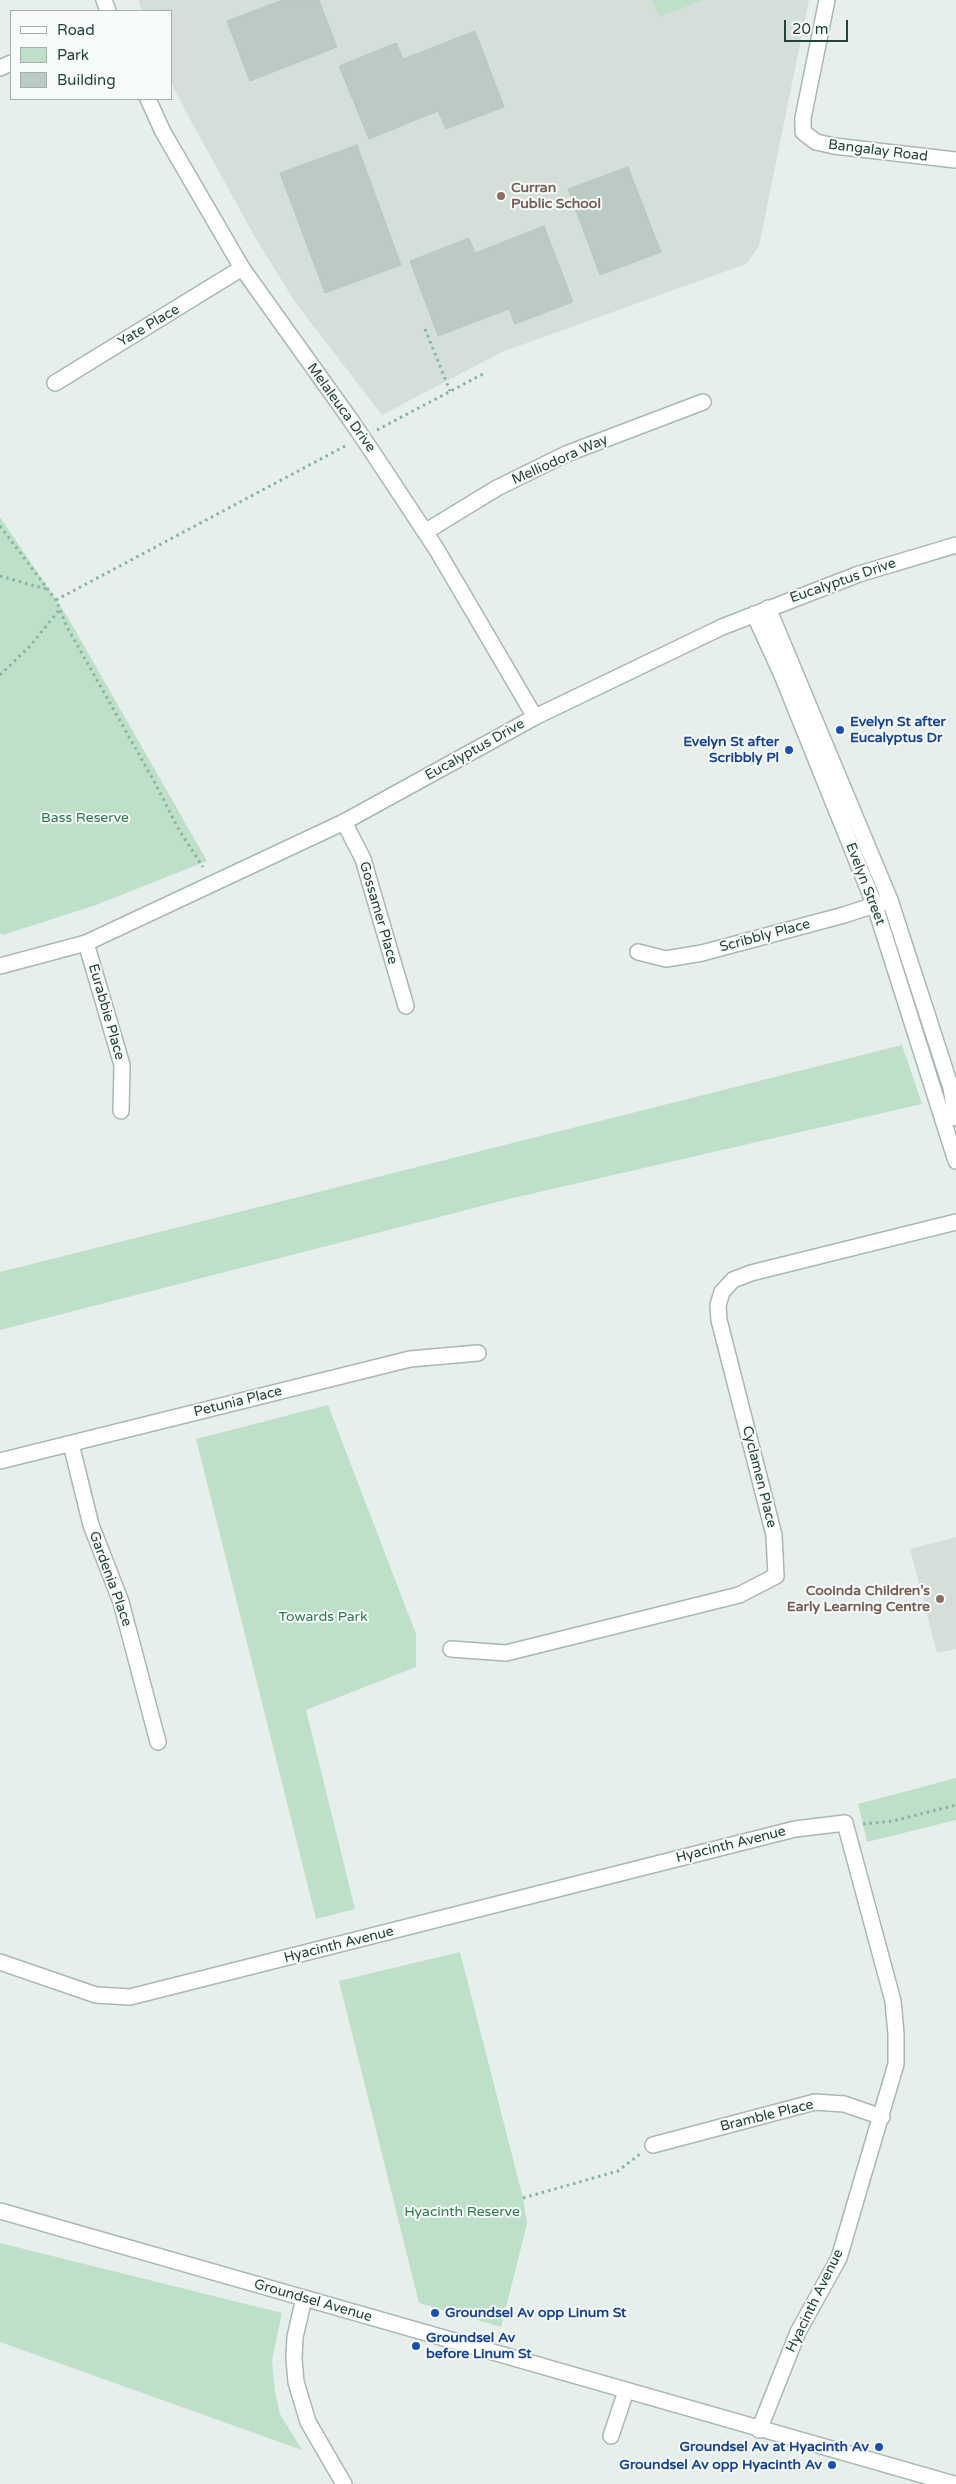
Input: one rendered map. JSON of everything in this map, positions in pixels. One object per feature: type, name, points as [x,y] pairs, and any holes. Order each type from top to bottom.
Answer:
[{"type":"street","name":"Bangalay Road","points":[[827,0],[803,118],[803,132],[816,142],[834,146],[956,160]]},
{"type":"street","name":"Melaleuca Drive","points":[[148,100],[163,132],[242,268],[350,419],[425,532],[535,717]]},
{"type":"street","name":"Yate Place","points":[[55,383],[242,268]]},
{"type":"street","name":"Melliodora Way","points":[[425,532],[498,488],[566,454],[703,402]]},
{"type":"street","name":"Eucalyptus Drive","points":[[0,966],[86,943],[344,822],[535,717],[754,614],[859,574],[956,545]]},
{"type":"street","name":"Evelyn Street","points":[[768,608],[890,900],[951,1088],[956,1118]]},
{"type":"street","name":"Evelyn Street","points":[[754,614],[781,673],[875,906],[956,1161]]},
{"type":"street","name":"Gossamer Place","points":[[344,822],[363,859],[406,1006]]},
{"type":"street","name":"Scribbly Place","points":[[638,952],[666,959],[702,953],[875,906],[890,900]]},
{"type":"street","name":"Eurabbie Place","points":[[86,943],[122,1065],[121,1111]]},
{"type":"street","name":"Cyclamen Place","points":[[451,1649],[506,1653],[739,1595],[776,1576],[774,1534],[719,1320],[718,1305],[722,1292],[734,1280],[751,1273],[956,1222]]},
{"type":"street","name":"Petunia Place","points":[[0,1461],[410,1358],[478,1353]]},
{"type":"street","name":"Gardenia Place","points":[[71,1444],[91,1525],[121,1602],[158,1742]]},
{"type":"street","name":"Hyacinth Avenue","points":[[0,1962],[96,1995],[130,1997],[795,1829],[845,1823],[893,2002],[896,2064],[839,2258],[798,2332],[759,2430]]},
{"type":"street","name":"Bramble Place","points":[[653,2145],[815,2102],[844,2104],[882,2116]]},
{"type":"street","name":"Groundsel Avenue","points":[[0,2211],[759,2430],[954,2484]]},
{"type":"street","points":[[304,2298],[295,2337],[296,2382],[308,2422],[344,2484]]},
{"type":"street","points":[[611,2436],[626,2391]]},
{"type":"path","points":[[425,329],[450,391]]},
{"type":"path","points":[[371,433],[483,374]]},
{"type":"path","points":[[56,600],[354,442]]},
{"type":"path","points":[[0,526],[56,600],[67,627],[154,781],[179,830],[203,868]]},
{"type":"path","points":[[0,576],[47,589]]},
{"type":"path","points":[[0,675],[31,645],[60,609]]},
{"type":"path","points":[[845,1823],[872,1824],[892,1821],[956,1805]]},
{"type":"path","points":[[523,2198],[618,2171],[653,2145]]},
{"type":"shaded area","name":"Curran Public School","points":[[138,0],[809,0],[759,246],[746,264],[502,352],[382,415],[295,302],[255,237],[191,121],[172,84],[172,10],[142,10]]},
{"type":"shaded area","name":"Cooinda Children’s Early Learning Centre","points":[[956,1537],[956,1649],[937,1653],[910,1549]]},
{"type":"green space","points":[[652,0],[704,0],[659,17]]},
{"type":"green space","name":"Bass Reserve","points":[[0,517],[67,616],[207,861],[96,905],[3,935],[0,933]]},
{"type":"green space","points":[[902,1045],[922,1104],[509,1199],[0,1330],[0,1272]]},
{"type":"green space","name":"Towards Park","points":[[328,1405],[416,1634],[416,1667],[306,1710],[355,1909],[316,1919],[196,1439]]},
{"type":"green space","points":[[956,1778],[956,1820],[867,1842],[858,1804]]},
{"type":"green space","name":"Hyacinth Reserve","points":[[460,1952],[523,2198],[527,2224],[501,2327],[419,2303],[339,1981]]},
{"type":"green space","points":[[0,2243],[282,2313],[272,2360],[275,2392],[280,2414],[302,2450],[0,2342]]},
{"type":"building","points":[[282,0],[319,0],[337,47],[250,81],[227,21]]},
{"type":"building","points":[[475,31],[504,107],[446,129],[438,111],[369,139],[339,66],[396,43],[403,59]]},
{"type":"building","points":[[357,145],[401,265],[325,293],[280,173]]},
{"type":"building","points":[[628,167],[661,252],[600,275],[568,189]]},
{"type":"building","points":[[544,226],[573,302],[515,324],[509,309],[438,336],[410,261],[469,238],[475,253]]},
{"type":"place","name":"Curran Public School","points":[[501,196]]},
{"type":"place","name":"Evelyn St after Eucalyptus Dr","points":[[840,730]]},
{"type":"place","name":"Evelyn St after Scribbly Pl","points":[[789,750]]},
{"type":"place","name":"Cooinda Children’s Early Learning Centre","points":[[940,1599]]},
{"type":"place","name":"Groundsel Av opp Linum St","points":[[435,2313]]},
{"type":"place","name":"Groundsel Av before Linum St","points":[[416,2346]]},
{"type":"place","name":"Groundsel Av at Hyacinth Av","points":[[879,2447]]},
{"type":"place","name":"Groundsel Av opp Hyacinth Av","points":[[832,2465]]}]
